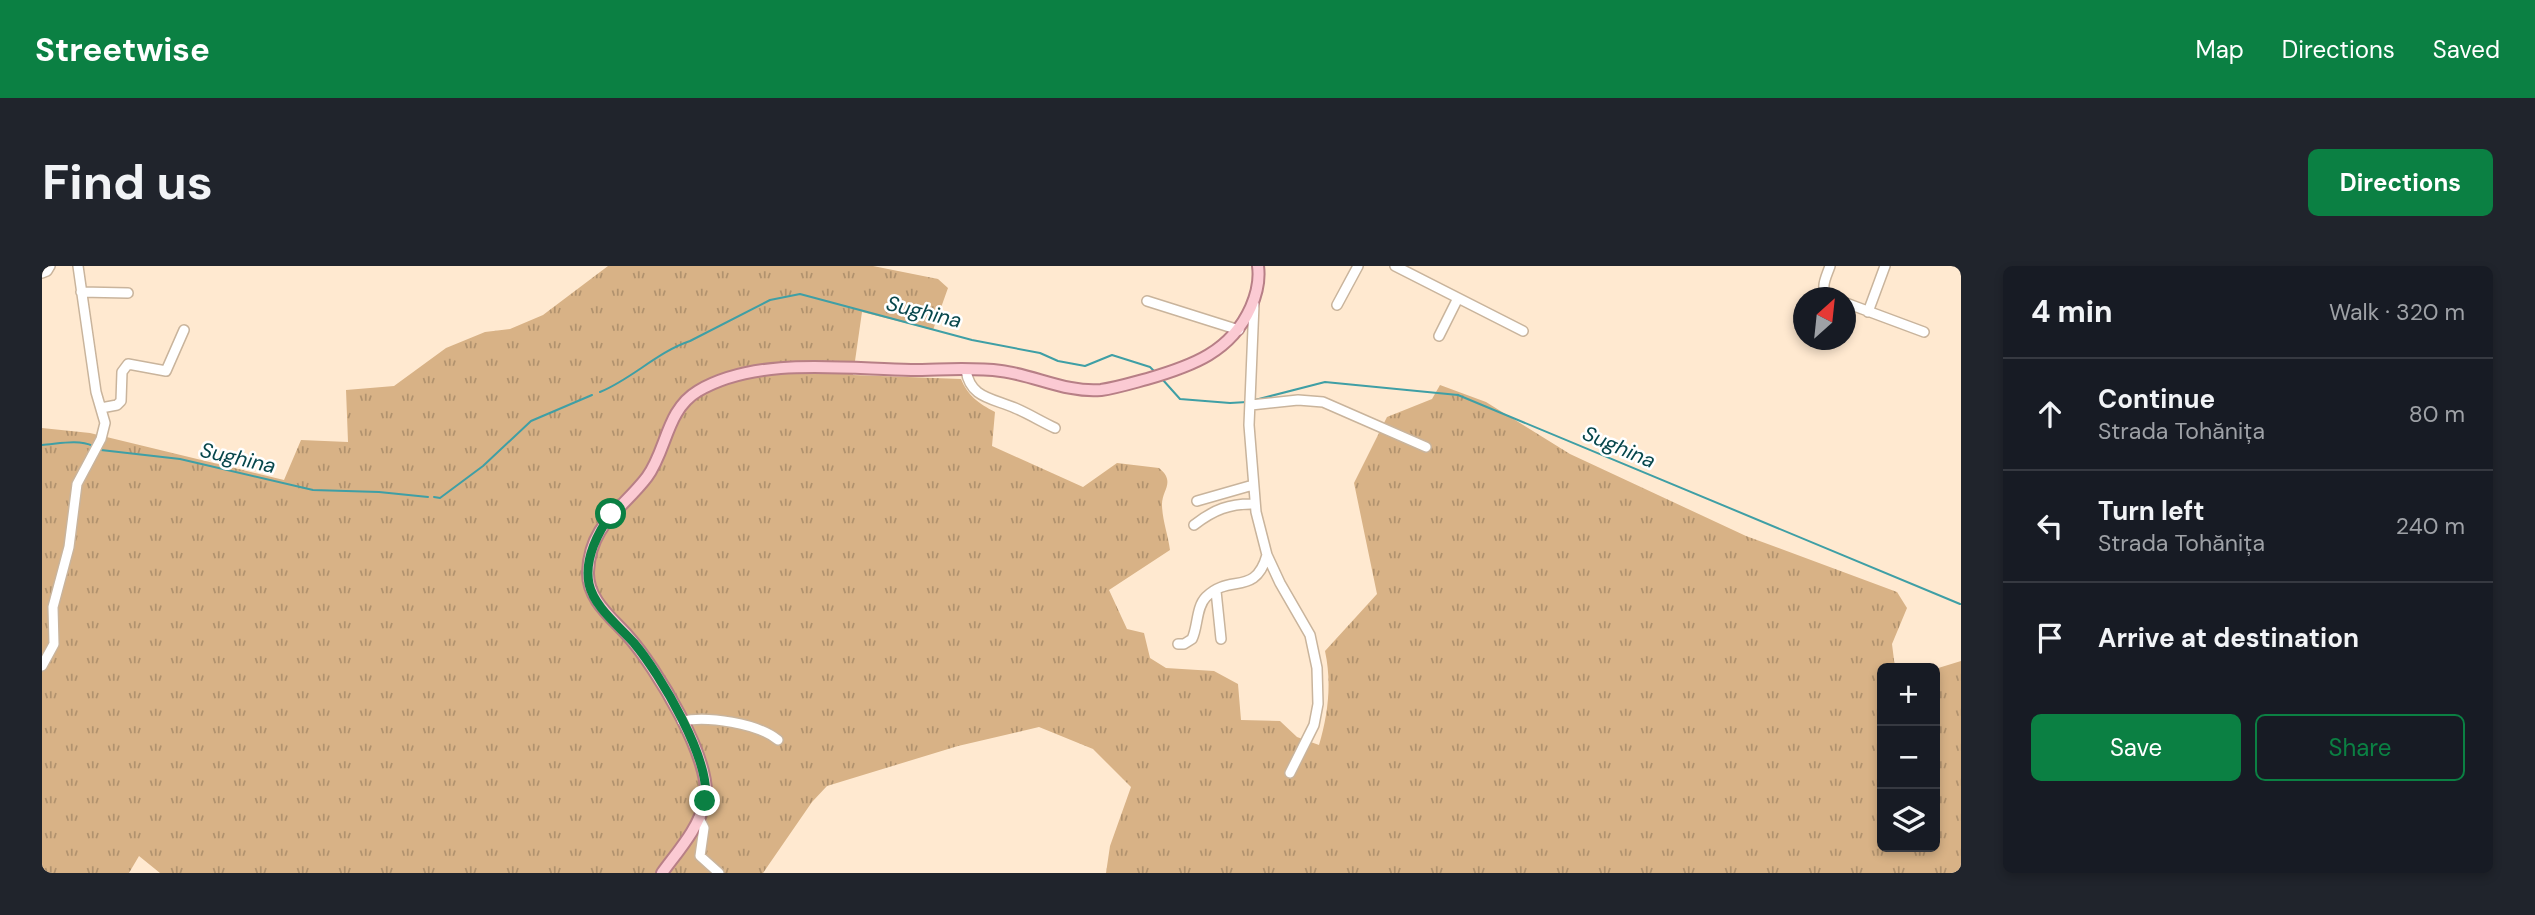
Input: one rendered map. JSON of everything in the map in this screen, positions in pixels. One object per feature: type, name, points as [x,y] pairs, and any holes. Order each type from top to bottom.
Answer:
[{"type":"main road","points":[[662,873],[699,818],[706,796],[706,778],[682,721],[654,669],[594,596],[588,573],[591,552],[598,534],[611,514],[650,473],[680,407],[707,386],[758,371],[795,368],[1015,373],[1069,387],[1091,390],[1115,388],[1190,365],[1215,352],[1239,330],[1254,302],[1259,282],[1258,266]]},
{"type":"street","points":[[42,273],[50,266]]},
{"type":"street","points":[[42,666],[54,644],[53,607],[69,547],[77,484],[105,423],[96,393],[78,266]]},
{"type":"street","points":[[1337,305],[1358,266]]},
{"type":"street","points":[[1395,266],[1523,331]]},
{"type":"street","points":[[1824,287],[1830,266]]},
{"type":"street","points":[[1868,312],[1885,266]]},
{"type":"street","points":[[81,292],[128,293]]},
{"type":"street","points":[[1439,336],[1458,299]]},
{"type":"street","points":[[1147,301],[1239,330]]},
{"type":"street","points":[[1254,302],[1250,438],[1255,503],[1267,555],[1310,635],[1317,668],[1318,704],[1314,725],[1290,773]]},
{"type":"street","points":[[1856,307],[1924,332]]},
{"type":"street","points":[[101,408],[117,405],[121,401],[122,372],[128,365],[166,371],[184,330]]},
{"type":"street","points":[[966,370],[969,383],[979,395],[1055,428]]},
{"type":"street","points":[[1251,405],[1298,400],[1323,402],[1426,447]]},
{"type":"street","points":[[1196,501],[1253,485]]},
{"type":"street","points":[[1194,525],[1226,507],[1255,503]]},
{"type":"street","points":[[1178,644],[1192,639],[1202,603],[1208,595],[1256,578],[1263,569],[1267,555]]},
{"type":"street","points":[[1216,591],[1221,639]]},
{"type":"street","points":[[682,721],[704,719],[753,727],[762,729],[778,740]]},
{"type":"street","points":[[699,818],[704,828],[700,856],[719,873]]},
{"type":"green space","points":[[608,266],[873,266],[938,279],[948,288],[933,330],[862,312],[853,375],[961,379],[974,398],[995,412],[992,446],[1083,487],[1117,463],[1159,468],[1167,478],[1162,504],[1170,550],[1109,590],[1127,629],[1144,633],[1150,658],[1166,668],[1214,671],[1238,684],[1241,720],[1280,721],[1297,737],[1319,745],[1328,699],[1325,651],[1377,594],[1354,483],[1387,417],[1432,399],[1440,385],[1486,402],[1570,454],[1746,536],[1897,592],[1907,608],[1892,644],[1894,663],[1877,663],[1877,852],[1940,852],[1940,667],[1961,661],[1961,873],[1106,873],[1110,846],[1131,787],[1093,749],[1039,727],[958,746],[827,786],[812,802],[763,873],[160,873],[139,856],[129,873],[42,873],[42,428],[90,433],[284,480],[301,440],[348,442],[346,390],[394,386],[446,348],[485,332],[510,329],[543,315]]},
{"type":"waterway","name":"Sughina","points":[[600,392],[678,346],[770,300],[800,294],[972,340],[1040,353],[1058,361],[1085,366],[1112,355],[1150,367],[1154,371]]},
{"type":"waterway","name":"Sughina","points":[[1163,380],[1180,399],[1247,402]]},
{"type":"waterway","name":"Sughina","points":[[1255,400],[1325,382],[1458,395],[1960,604]]},
{"type":"waterway","name":"Sughina","points":[[434,497],[440,498],[483,466],[531,421],[592,395]]},
{"type":"waterway","name":"Sughina","points":[[42,445],[74,442],[93,446]]},
{"type":"waterway","name":"Sughina","points":[[101,450],[180,459],[313,490],[428,497]]},
{"type":"route","points":[[611,514],[598,534],[591,552],[588,573],[590,588],[602,608],[633,641],[663,684],[703,768],[707,786],[705,801]]}]
